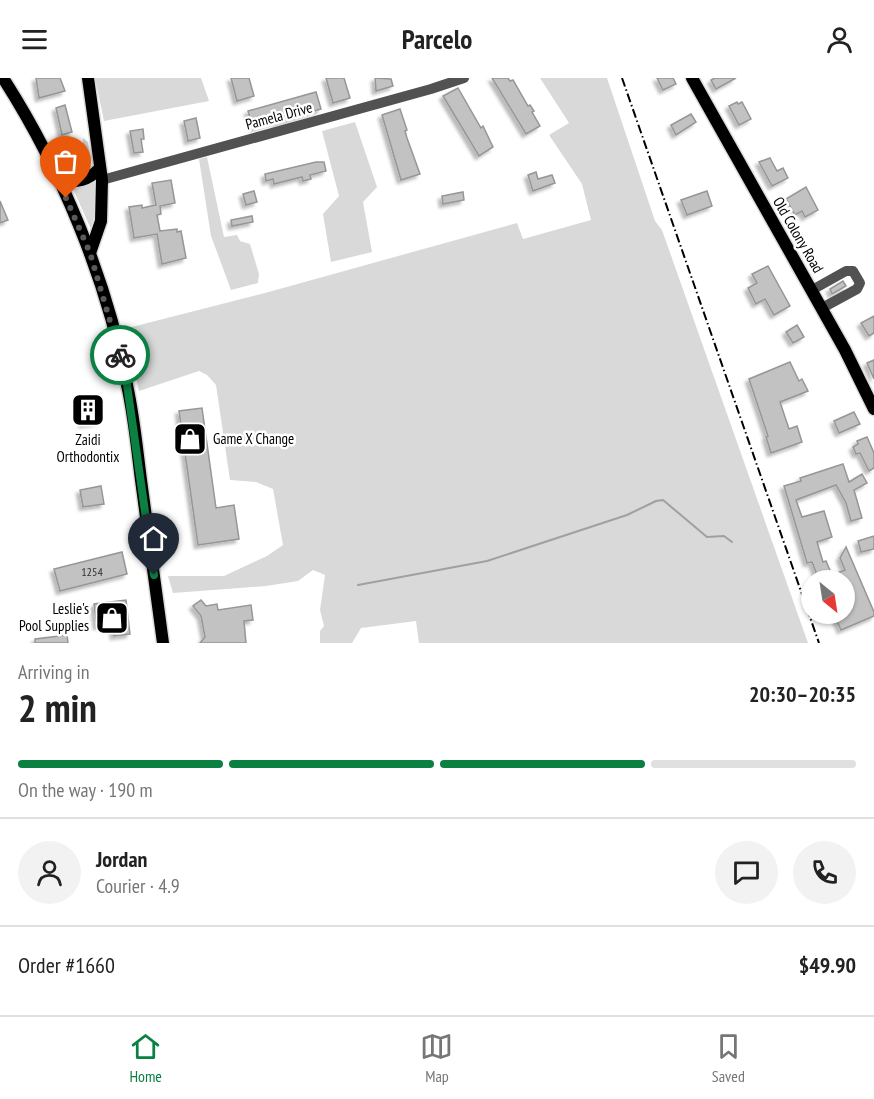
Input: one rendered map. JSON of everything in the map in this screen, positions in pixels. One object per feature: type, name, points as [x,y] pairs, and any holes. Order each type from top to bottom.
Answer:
[{"type":"main road","points":[[3,78],[28,117],[59,180],[90,253],[111,321],[127,385],[163,643]]},
{"type":"main road","points":[[88,78],[101,174],[101,221],[90,253]]},
{"type":"main road","name":"Old Colony Road","points":[[692,78],[822,308],[874,409]]},
{"type":"main road","points":[[59,180],[76,182],[101,174]]},
{"type":"street","name":"Pamela Drive","points":[[101,174],[431,90],[464,78]]},
{"type":"street","points":[[812,290],[846,271],[853,271],[860,283],[857,289],[822,308]]},
{"type":"shaded area","points":[[95,78],[201,78],[209,101],[104,121]]},
{"type":"shaded area","points":[[540,78],[607,78],[655,221],[662,230],[808,643],[419,643],[416,621],[361,628],[352,643],[320,643],[320,631],[324,626],[320,610],[325,575],[313,570],[298,581],[266,586],[173,593],[168,576],[224,576],[267,556],[283,545],[273,489],[256,482],[230,480],[216,385],[207,375],[199,371],[139,391],[127,334],[128,328],[265,293],[517,223],[523,239],[591,220],[582,184],[549,135],[569,123]]},
{"type":"shaded area","points":[[355,122],[377,187],[363,202],[372,252],[331,262],[323,214],[339,196],[322,131]]},
{"type":"shaded area","points":[[83,138],[88,142],[91,161],[86,174],[73,176],[66,172],[55,149],[61,146],[67,154],[82,148]]},
{"type":"shaded area","points":[[207,157],[224,237],[237,235],[240,241],[250,244],[259,274],[258,283],[231,290],[211,236],[199,159]]},
{"type":"shaded area","points":[[95,183],[95,213],[91,229],[73,189]]},
{"type":"building","points":[[36,78],[60,78],[65,91],[39,98]]},
{"type":"building","points":[[231,78],[249,78],[254,96],[237,101]]},
{"type":"building","points":[[326,78],[344,78],[350,98],[333,103]]},
{"type":"building","points":[[375,78],[391,79],[393,86],[376,91]]},
{"type":"building","points":[[492,78],[513,80],[528,106],[530,105],[534,111],[532,112],[540,126],[526,134]]},
{"type":"building","points":[[657,78],[673,78],[676,84],[663,90]]},
{"type":"building","points":[[736,78],[716,89],[711,80]]},
{"type":"building","points":[[458,88],[481,128],[483,126],[493,147],[479,156],[443,96]]},
{"type":"building","points":[[316,92],[321,109],[253,128],[248,111]]},
{"type":"building","points":[[737,102],[738,104],[742,102],[751,119],[739,125],[729,106]]},
{"type":"building","points":[[65,105],[72,132],[62,135],[56,108]]},
{"type":"building","points":[[400,109],[407,130],[405,131],[407,138],[420,174],[401,180],[382,115]]},
{"type":"building","points":[[691,114],[696,122],[676,135],[671,125]]},
{"type":"building","points":[[196,118],[200,138],[188,141],[184,121]]},
{"type":"building","points":[[143,129],[144,139],[141,139],[143,152],[134,153],[130,131]]},
{"type":"building","points":[[770,158],[777,171],[783,168],[788,178],[772,186],[759,162]]},
{"type":"building","points":[[324,162],[326,171],[310,175],[311,179],[303,181],[302,177],[274,184],[273,179],[266,181],[265,174]]},
{"type":"building","points":[[536,172],[538,179],[552,175],[555,183],[533,191],[528,175]]},
{"type":"building","points":[[171,180],[175,203],[160,206],[161,214],[157,215],[160,231],[177,229],[177,232],[181,231],[186,258],[162,264],[157,234],[134,238],[129,207],[142,205],[142,208],[156,205],[152,183]]},
{"type":"building","points":[[806,187],[818,210],[805,217],[802,211],[795,215],[786,199]]},
{"type":"building","points":[[254,191],[257,202],[246,205],[243,194]]},
{"type":"building","points":[[707,191],[712,206],[687,215],[681,200]]},
{"type":"building","points":[[463,192],[464,200],[443,204],[442,196]]},
{"type":"building","points":[[0,201],[8,220],[0,223]]},
{"type":"building","points":[[252,216],[253,222],[232,226],[231,220]]},
{"type":"building","points":[[768,266],[790,306],[774,315],[765,299],[756,304],[748,288],[757,283],[752,274]]},
{"type":"building","points":[[843,281],[846,286],[832,294],[830,289]]},
{"type":"building","points":[[874,316],[874,333],[869,336],[861,323]]},
{"type":"building","points":[[797,325],[804,337],[793,343],[786,332]]},
{"type":"building","points":[[874,360],[874,379],[867,363]]},
{"type":"building","points":[[790,362],[799,381],[802,379],[808,391],[780,402],[789,429],[797,426],[802,442],[771,453],[766,437],[768,436],[749,379]]},
{"type":"building","name":"Zaidi Orthodontix","points":[[93,396],[97,422],[83,424],[79,398]]},
{"type":"building","points":[[202,408],[216,508],[234,505],[239,539],[198,545],[179,411]]},
{"type":"building","points":[[854,412],[860,424],[839,433],[834,421]]},
{"type":"building","points":[[867,437],[874,453],[874,468],[869,471],[860,453],[856,454],[853,447],[858,444],[857,441]]},
{"type":"building","points":[[843,464],[849,482],[862,474],[867,483],[854,490],[862,518],[851,521],[846,503],[836,485],[796,500],[802,517],[824,511],[832,537],[817,542],[823,562],[826,561],[830,570],[815,570],[812,562],[807,563],[784,486],[801,481],[800,478]]},
{"type":"building","points":[[101,486],[104,504],[83,507],[80,490]]},
{"type":"building","points":[[874,536],[874,549],[861,552],[858,541]]},
{"type":"building","points":[[846,547],[874,616],[841,630],[838,624],[855,624],[855,570],[845,570],[840,558]]},
{"type":"building","points":[[122,552],[127,574],[60,591],[54,569]]},
{"type":"building","points":[[126,600],[130,634],[114,636],[112,624],[97,626],[94,604]]},
{"type":"building","points":[[201,600],[206,606],[217,604],[218,610],[251,605],[253,620],[244,621],[246,643],[200,643],[205,637],[201,616],[193,606]]},
{"type":"building","points":[[67,635],[68,643],[35,643],[35,639]]},
{"type":"waterway","points":[[358,585],[487,561],[627,515],[663,500],[707,537],[724,536],[732,542]]},
{"type":"railway","points":[[622,78],[819,643]]},
{"type":"way so far","points":[[66,198],[90,253],[120,355]]},
{"type":"place","name":"Zaidi Orthodontix","points":[[88,410]]},
{"type":"place","name":"Game X Change","points":[[190,439]]},
{"type":"place","name":"Leslie's Pool Supplies","points":[[112,618]]},
{"type":"route","points":[[120,355],[127,385],[154,575]]}]
